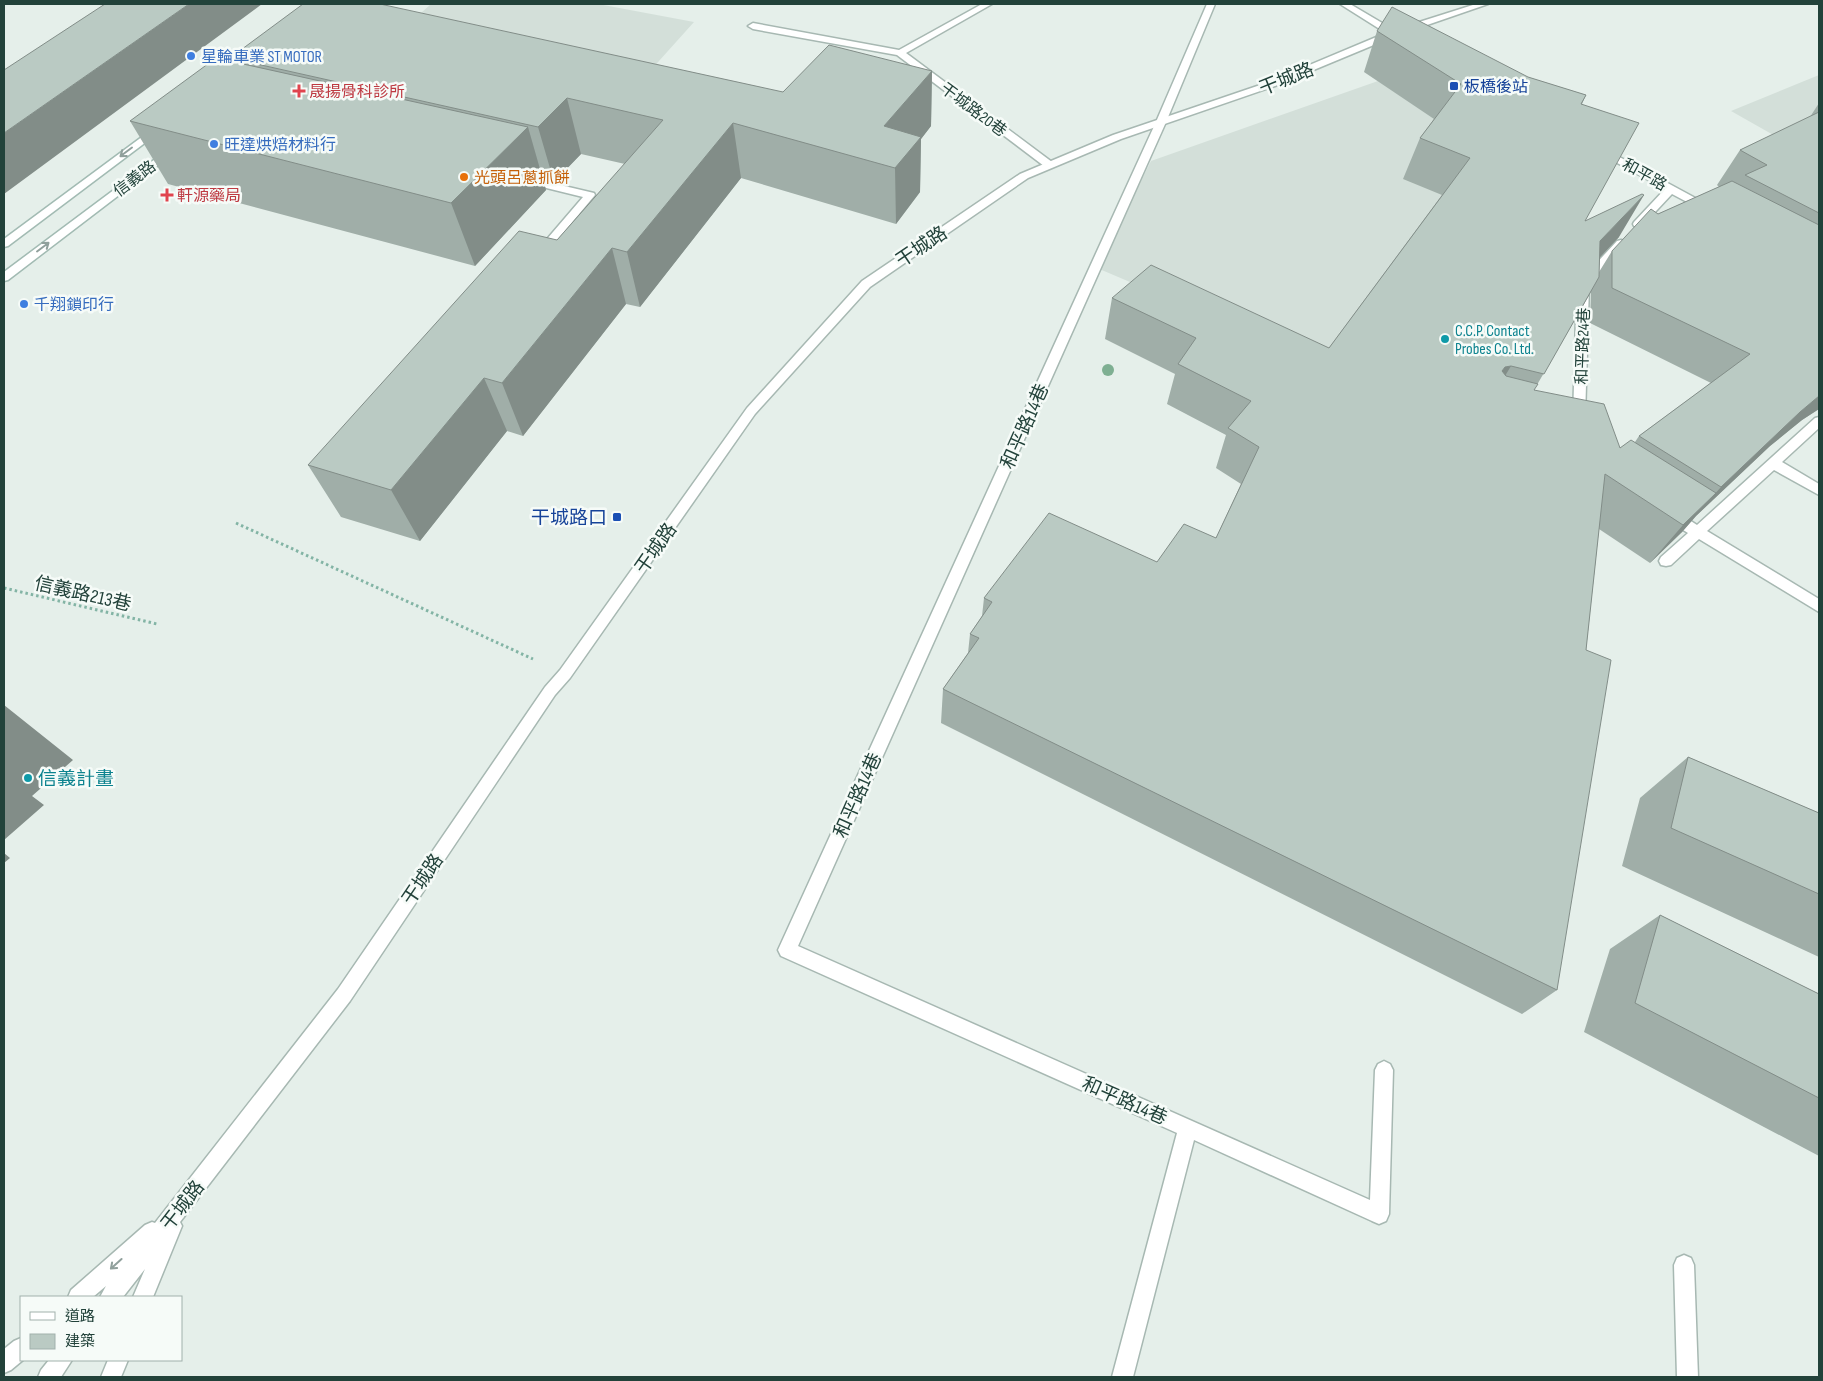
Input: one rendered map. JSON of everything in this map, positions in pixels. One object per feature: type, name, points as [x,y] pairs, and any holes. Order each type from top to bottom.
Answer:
[{"type":"street","points":[[900,53],[988,4]]},
{"type":"street","name":"和平路14巷","points":[[1122,1377],[1188,1128],[787,950],[1161,122],[1211,4]]},
{"type":"street","points":[[1344,4],[1411,43]]},
{"type":"street","points":[[1394,33],[1484,4]]},
{"type":"street","name":"干城路20巷","points":[[753,26],[900,53],[1048,164]]},
{"type":"street","name":"干城路","points":[[111,1296],[344,995],[550,691],[565,674],[751,411],[866,284],[1024,176],[1048,164],[1161,122],[1272,84],[1394,33]]},
{"type":"street","name":"信義路","points":[[4,244],[163,124]]},
{"type":"street","name":"和平路","points":[[1589,142],[1716,213]]},
{"type":"street","name":"信義路","points":[[4,277],[178,145]]},
{"type":"street","points":[[513,177],[590,196],[534,261]]},
{"type":"street","name":"和平路24巷","points":[[1572,427],[1580,412],[1583,284],[1671,189]]},
{"type":"street","points":[[1666,561],[1819,421]]},
{"type":"street","points":[[1772,463],[1819,490]]},
{"type":"street","points":[[1656,506],[1819,606]]},
{"type":"street","points":[[1188,1128],[1379,1214],[1384,1070]]},
{"type":"street","points":[[79,1296],[179,1208]]},
{"type":"street","points":[[143,1296],[179,1208]]},
{"type":"street","points":[[1684,1265],[1688,1377]]},
{"type":"street","points":[[4,1363],[20,1349]]},
{"type":"street","points":[[48,1377],[61,1361]]},
{"type":"street","points":[[110,1377],[118,1361]]},
{"type":"path","points":[[236,523],[565,674]]},
{"type":"path","name":"信義路213巷","points":[[4,588],[157,624]]},
{"type":"shaded area","points":[[431,4],[598,4],[694,22],[641,81],[402,30]]},
{"type":"shaded area","points":[[1819,75],[1819,161],[1731,111]]},
{"type":"shaded area","points":[[1378,81],[1444,125],[1452,199],[1330,367],[1097,268],[1151,161]]},
{"type":"building","points":[[105,4],[189,4],[4,133],[4,70]]},
{"type":"building","points":[[303,4],[380,4],[783,92],[829,45],[932,71],[884,126],[921,137],[895,168],[733,123],[627,252],[612,248],[502,383],[484,378],[391,490],[308,465],[519,231],[557,240],[663,120],[567,98],[538,127],[230,58]]},
{"type":"building","points":[[1392,7],[1528,77],[1586,95],[1581,104],[1639,123],[1585,221],[1642,194],[1644,195],[1600,241],[1599,277],[1544,374],[1511,366],[1505,367],[1502,371],[1506,376],[1538,384],[1534,390],[1604,404],[1620,448],[1631,440],[1716,493],[1683,525],[1605,474],[1586,650],[1611,660],[1557,990],[943,689],[979,638],[970,634],[992,602],[984,598],[1049,513],[1157,562],[1184,524],[1216,538],[1259,447],[1228,428],[1251,401],[1178,364],[1196,338],[1112,298],[1151,265],[1329,348],[1470,158],[1420,138],[1461,84],[1377,31]]},
{"type":"building","points":[[216,58],[528,127],[451,203],[130,121]]},
{"type":"building","points":[[1819,112],[1819,213],[1745,175],[1767,165],[1740,150]]},
{"type":"building","points":[[1732,181],[1819,225],[1819,396],[1721,487],[1639,436],[1750,354],[1612,288],[1612,251],[1651,209],[1658,214]]},
{"type":"building","points":[[1688,757],[1819,813],[1819,894],[1671,828]]},
{"type":"building","points":[[1660,915],[1819,994],[1819,1098],[1635,1003]]},
{"type":"place","name":"星輪車業 ST MOTOR","points":[[191,56]]},
{"type":"place","name":"板橋後站","points":[[1454,86]]},
{"type":"place","name":"晟揚骨科診所","points":[[299,91]]},
{"type":"place","name":"旺達烘焙材料行","points":[[214,144]]},
{"type":"place","name":"光頭呂蔥抓餅","points":[[464,177]]},
{"type":"place","name":"軒源藥局","points":[[167,195]]},
{"type":"place","name":"千翔鎖印行","points":[[24,304]]},
{"type":"place","name":"C.C.P. Contact Probes Co. Ltd.","points":[[1445,339]]},
{"type":"place","name":"干城路口","points":[[617,517]]},
{"type":"place","name":"信義計畫","points":[[28,778]]}]
